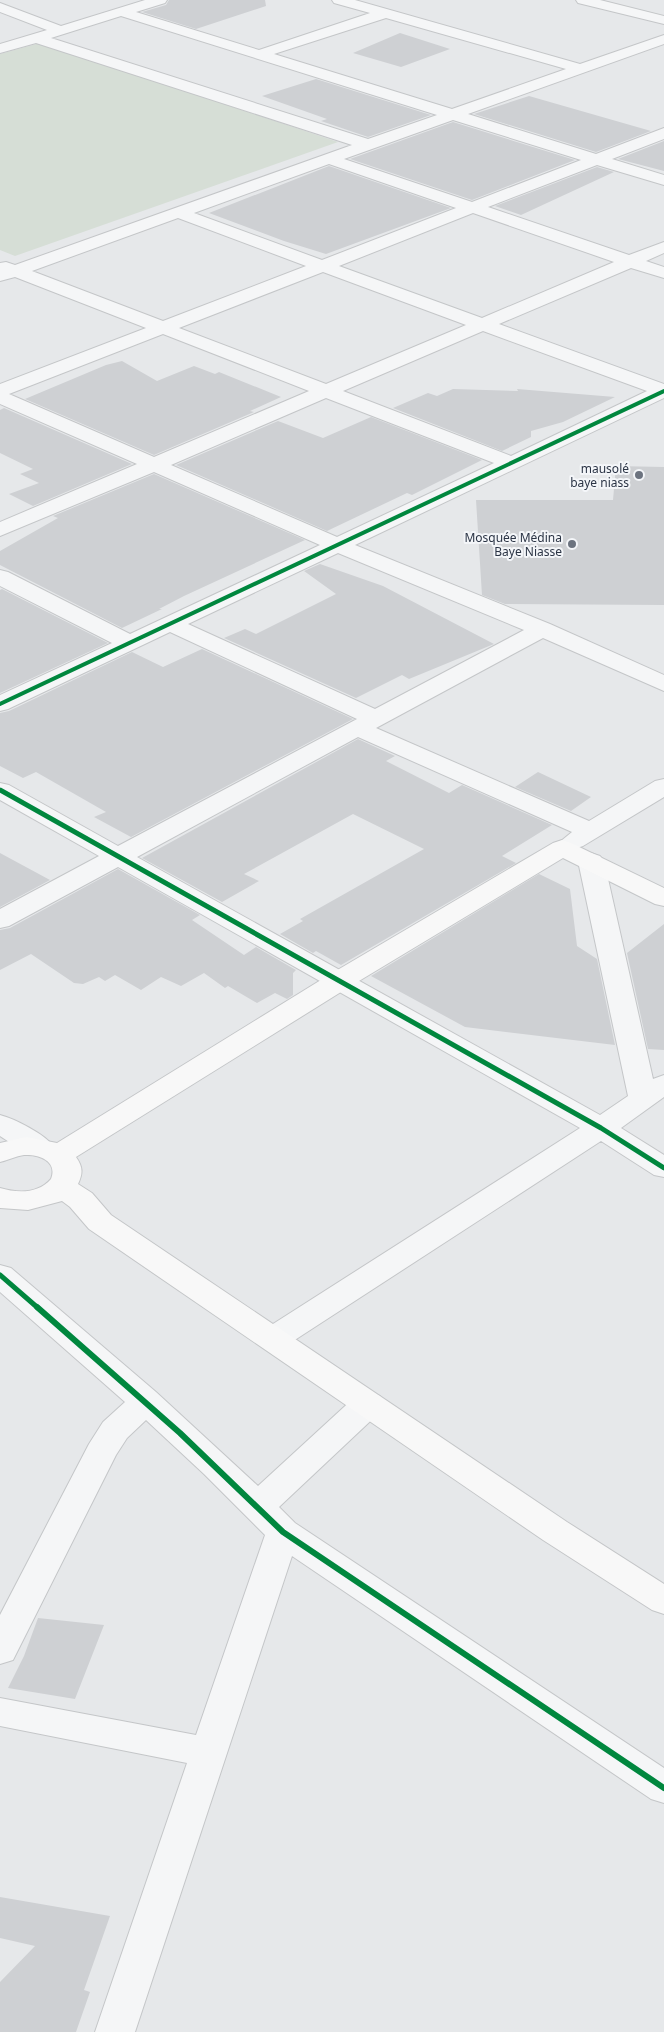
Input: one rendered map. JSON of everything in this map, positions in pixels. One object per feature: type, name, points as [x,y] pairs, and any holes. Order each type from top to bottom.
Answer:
[{"type":"street","points":[[0,49],[160,0]]},
{"type":"street","points":[[339,0],[582,69]]},
{"type":"street","points":[[583,0],[664,20]]},
{"type":"street","points":[[0,7],[60,30]]},
{"type":"street","points":[[122,12],[664,180]]},
{"type":"street","points":[[260,54],[386,13]]},
{"type":"street","points":[[36,38],[366,144]]},
{"type":"street","points":[[5,270],[176,212],[664,39]]},
{"type":"street","points":[[635,50],[654,56]]},
{"type":"street","points":[[0,391],[664,133]]},
{"type":"street","points":[[326,158],[664,273]]},
{"type":"street","points":[[176,212],[664,391]]},
{"type":"street","points":[[0,530],[664,247]]},
{"type":"street","points":[[5,270],[162,328],[512,463]]},
{"type":"street","points":[[0,704],[664,391]]},
{"type":"street","points":[[0,397],[337,545],[542,629],[664,684]]},
{"type":"street","points":[[0,577],[130,643]]},
{"type":"street","points":[[170,624],[366,723],[591,831]]},
{"type":"street","points":[[0,920],[542,629]]},
{"type":"street","points":[[25,1148],[339,981],[664,786]]},
{"type":"street","points":[[0,790],[601,1128],[663,1171]]},
{"type":"street","points":[[562,848],[664,898]]},
{"type":"street","points":[[273,1339],[601,1128],[654,1091],[591,861]]},
{"type":"street","points":[[0,1124],[25,1148],[65,1162],[68,1170],[67,1178],[49,1193],[16,1201],[0,1198]]},
{"type":"street","points":[[49,1193],[74,1216],[100,1222],[555,1531],[664,1601]]},
{"type":"street","points":[[0,1275],[145,1402],[271,1519],[664,1788]]},
{"type":"street","points":[[0,1650],[101,1452],[115,1430],[145,1402]]},
{"type":"street","points":[[114,2032],[210,1752],[271,1519],[368,1404]]},
{"type":"street","points":[[0,1712],[210,1752]]},
{"type":"shaded area","points":[[40,43],[338,142],[15,256],[0,250],[0,54]]},
{"type":"building","points":[[169,0],[265,0],[266,6],[196,29],[142,12],[166,5]]},
{"type":"building","points":[[400,33],[450,49],[401,67],[353,53]]},
{"type":"building","points":[[316,79],[431,115],[368,137],[321,121],[327,119],[262,96]]},
{"type":"building","points":[[529,96],[651,131],[596,152],[474,114]]},
{"type":"building","points":[[453,122],[575,160],[472,200],[350,159]]},
{"type":"building","points":[[664,141],[664,171],[618,159]]},
{"type":"building","points":[[329,166],[451,208],[326,254],[284,241],[209,213]]},
{"type":"building","points":[[597,167],[614,172],[521,215],[495,206]]},
{"type":"building","points":[[122,361],[157,381],[194,366],[215,374],[219,372],[281,397],[250,411],[254,412],[154,455],[25,399],[106,365]]},
{"type":"building","points":[[453,389],[518,391],[517,389],[615,397],[563,422],[531,431],[531,437],[502,451],[393,408],[428,393],[437,396]]},
{"type":"building","points":[[4,408],[132,464],[33,506],[9,494],[39,483],[20,474],[33,469],[0,453],[0,410]]},
{"type":"building","points":[[371,417],[482,460],[412,495],[407,493],[327,531],[176,465],[278,421],[323,438]]},
{"type":"building","name":"Mosquée Médina Baye Niasse","points":[[616,466],[664,467],[664,605],[505,604],[482,595],[476,500],[613,500]]},
{"type":"building","points":[[154,474],[305,540],[184,596],[122,628],[0,565],[0,551],[58,518],[53,516]]},
{"type":"building","points":[[320,564],[383,586],[494,644],[409,679],[402,675],[356,698],[224,638],[245,629],[256,634],[336,594],[304,571]]},
{"type":"building","points":[[2,589],[108,643],[0,693],[0,590]]},
{"type":"building","points":[[202,649],[353,719],[131,837],[94,817],[106,812],[36,772],[23,778],[0,766],[0,713],[9,711],[132,652],[163,667]]},
{"type":"building","points":[[358,739],[395,756],[386,761],[449,793],[462,785],[552,825],[502,856],[516,863],[341,965],[316,951],[313,953],[280,934],[303,921],[300,919],[424,849],[353,814],[244,874],[259,881],[222,902],[142,858]]},
{"type":"building","points":[[538,772],[591,797],[571,811],[515,787]]},
{"type":"building","points":[[0,853],[50,880],[0,907]]},
{"type":"building","points":[[118,869],[200,915],[192,920],[244,955],[256,947],[296,970],[293,973],[293,995],[287,999],[275,993],[257,1003],[228,986],[225,988],[204,973],[181,986],[161,977],[141,990],[115,975],[105,981],[99,977],[83,984],[74,983],[31,954],[0,970],[0,930],[10,928]]},
{"type":"building","points":[[539,874],[570,889],[577,946],[597,959],[615,1045],[465,1027],[371,976]]},
{"type":"building","points":[[664,924],[664,1050],[648,1049],[627,953]]},
{"type":"building","points":[[38,1618],[104,1625],[75,1699],[8,1688],[24,1656]]},
{"type":"building","points":[[0,1897],[110,1916],[84,1990],[90,1992],[76,2032],[0,2032],[0,1982],[35,1946],[0,1938]]},
{"type":"cycle path","points":[[0,704],[664,391]]},
{"type":"cycle path","points":[[0,790],[601,1128],[664,1168]]},
{"type":"cycle path","points":[[0,1275],[180,1433],[250,1498],[283,1532],[664,1788]]},
{"type":"place","name":"mausolé baye niass","points":[[639,475]]},
{"type":"place","name":"Mosquée Médina Baye Niasse","points":[[572,544]]}]
